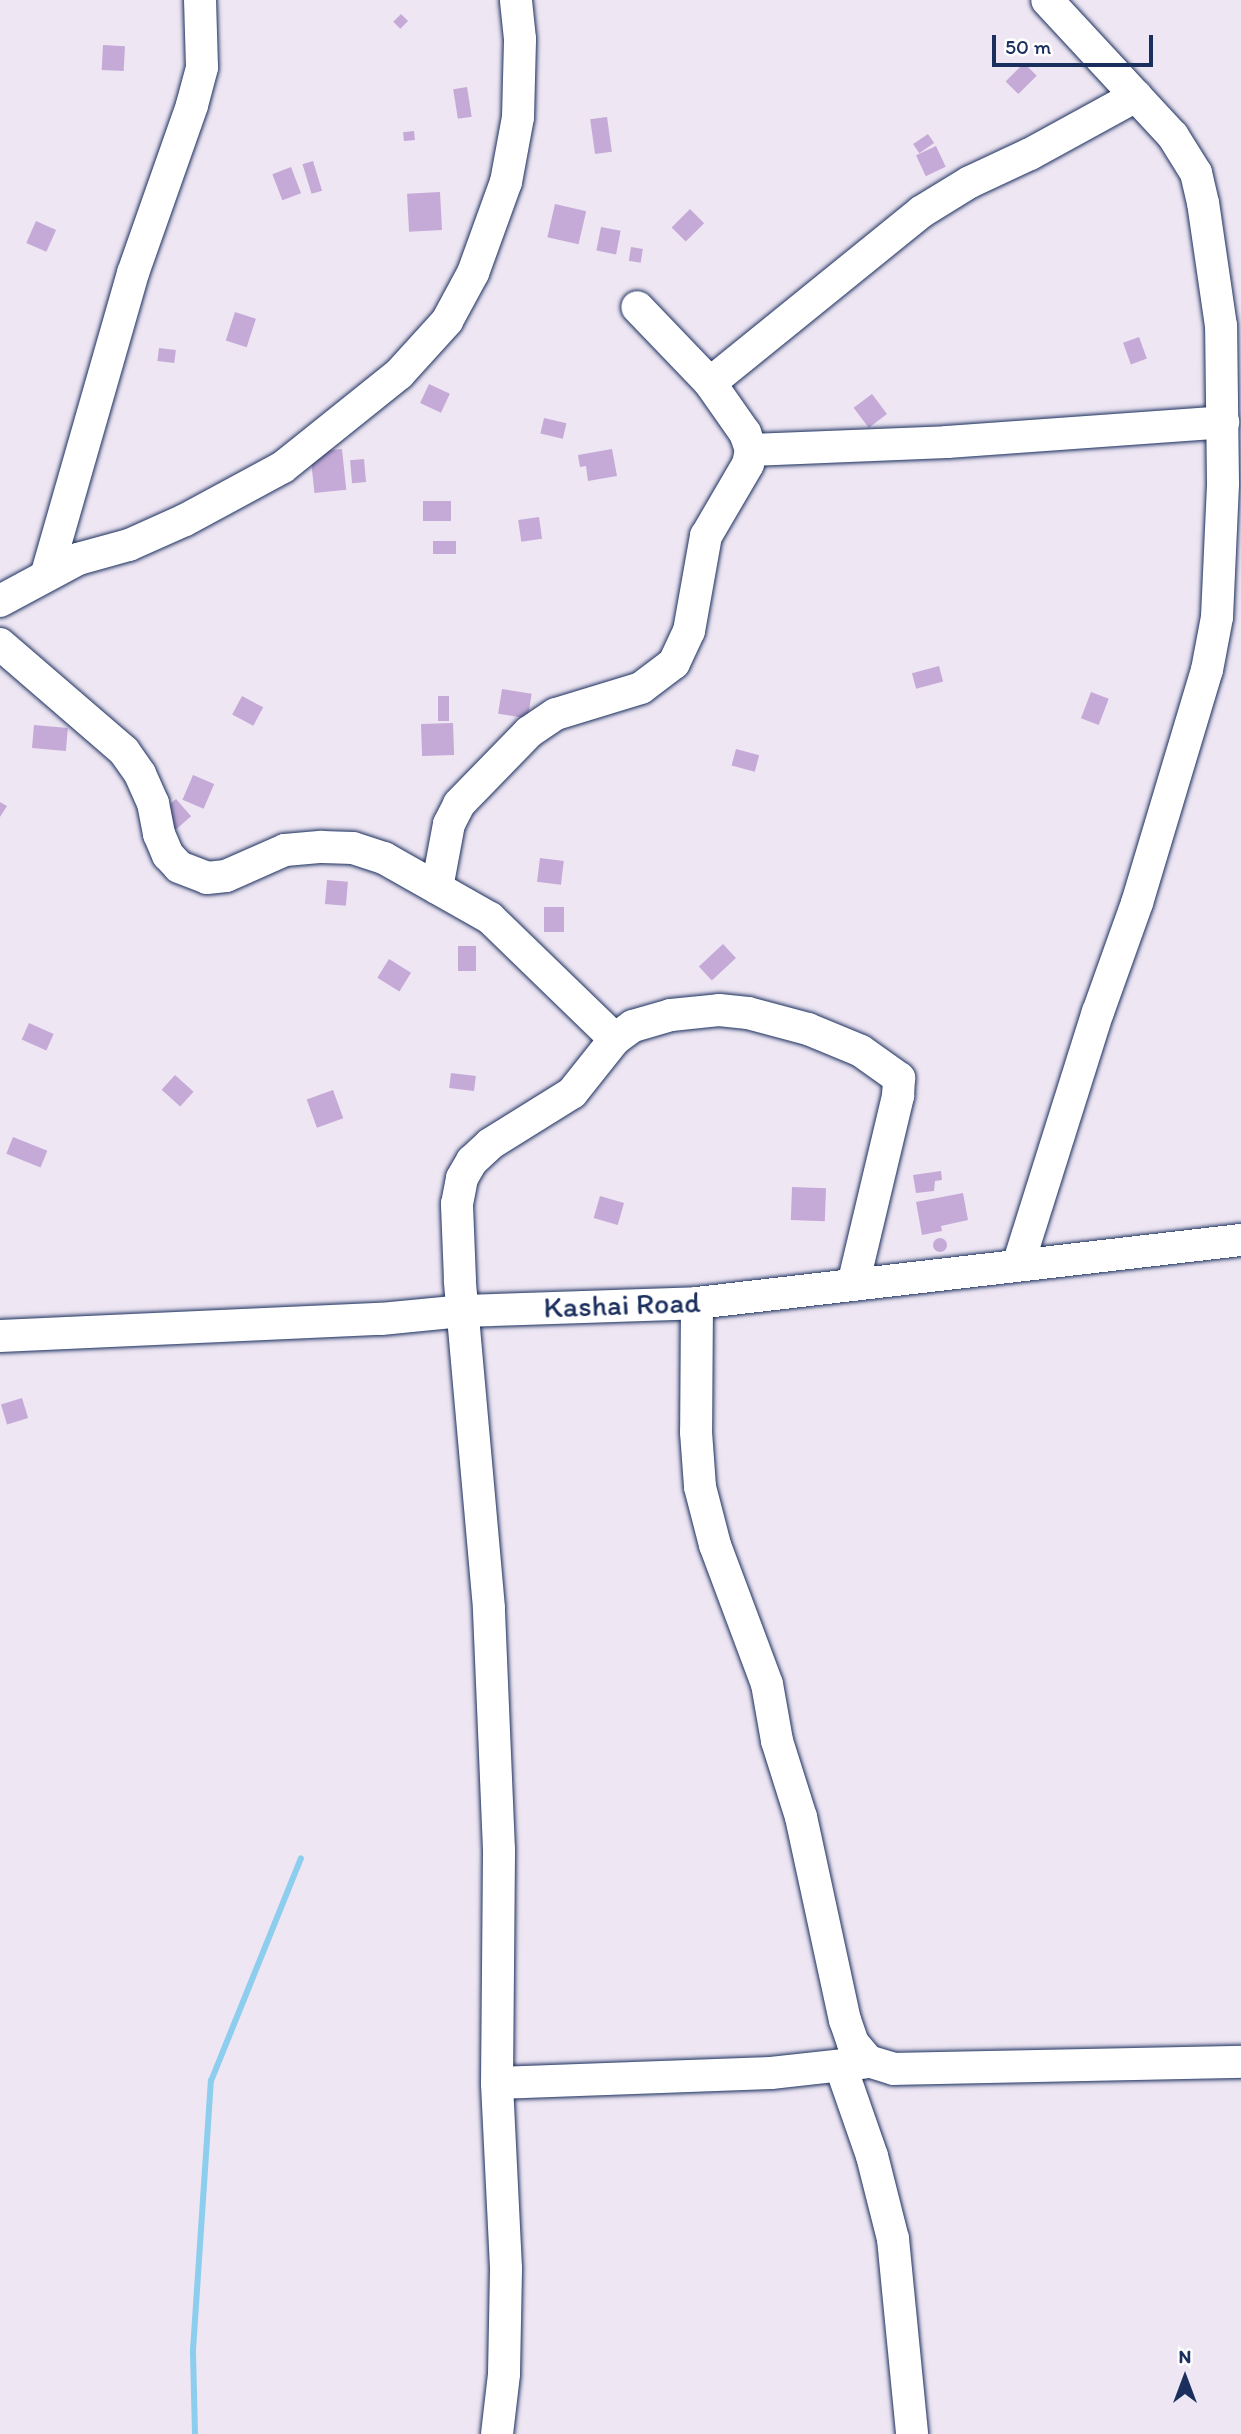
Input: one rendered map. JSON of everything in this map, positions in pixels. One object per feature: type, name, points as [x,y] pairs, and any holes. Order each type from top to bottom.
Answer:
[{"type":"street","points":[[47,573],[133,273],[192,105],[202,67],[200,0]]},
{"type":"street","points":[[0,601],[47,573],[78,559],[129,545],[185,520],[283,467],[399,374],[447,321],[473,273],[506,182],[518,117],[520,39],[516,0]]},
{"type":"street","points":[[1018,1265],[1098,1012],[1137,903],[1207,670],[1217,617],[1223,422],[1221,326],[1196,173],[1172,136],[1047,0]]},
{"type":"street","points":[[710,383],[921,212],[970,182],[1030,154],[1136,96]]},
{"type":"street","points":[[437,888],[449,824],[459,804],[529,732],[556,714],[641,688],[674,663],[689,631],[706,536],[739,483],[751,450],[745,433],[710,383],[636,307]]},
{"type":"street","points":[[751,450],[960,441],[1223,422]]},
{"type":"street","points":[[0,644],[124,751],[140,774],[153,803],[159,834],[168,855],[179,867],[207,878],[226,876],[285,850],[353,848],[384,858],[490,918],[615,1039]]},
{"type":"street","points":[[497,2434],[504,2374],[506,2268],[497,2083],[499,1850],[493,1675],[481,1497],[462,1311],[457,1204],[462,1178],[472,1161],[490,1144],[572,1093],[615,1039],[633,1026],[671,1015],[719,1010],[748,1013],[808,1029],[861,1051],[899,1078],[898,1096],[853,1285]]},
{"type":"street","name":"Kashai Road","points":[[0,1336],[381,1319],[462,1311],[697,1303],[1241,1240]]},
{"type":"street","points":[[697,1303],[696,1432],[700,1487],[719,1557],[767,1684],[777,1741],[801,1818],[845,2020],[853,2043],[872,2156],[893,2239],[912,2434]]},
{"type":"street","points":[[497,2083],[855,2064],[933,2070],[1241,2062]]},
{"type":"building","points":[[401,14],[408,21],[400,29],[393,22]]},
{"type":"building","points":[[103,45],[125,46],[124,71],[102,70]]},
{"type":"building","points":[[1024,63],[1037,76],[1018,94],[1006,81]]},
{"type":"building","points":[[467,87],[472,117],[458,119],[453,89]]},
{"type":"building","points":[[607,117],[612,152],[595,154],[590,119]]},
{"type":"building","points":[[414,131],[415,140],[404,141],[403,132]]},
{"type":"building","points":[[928,134],[934,143],[919,153],[913,144]]},
{"type":"building","points":[[936,146],[946,167],[926,176],[916,155]]},
{"type":"building","points":[[313,161],[322,191],[312,194],[302,164]]},
{"type":"building","points":[[291,167],[301,193],[282,200],[272,174]]},
{"type":"building","points":[[440,192],[442,230],[409,232],[407,194]]},
{"type":"building","points":[[555,204],[586,211],[579,244],[547,237]]},
{"type":"building","points":[[690,209],[704,223],[686,242],[672,227]]},
{"type":"building","points":[[36,221],[56,230],[46,252],[26,243]]},
{"type":"building","points":[[601,227],[621,231],[616,254],[596,251]]},
{"type":"building","points":[[631,247],[643,249],[641,263],[629,261]]},
{"type":"building","points":[[235,312],[256,319],[247,347],[226,341]]},
{"type":"building","points":[[1139,337],[1147,359],[1131,364],[1123,343]]},
{"type":"building","points":[[159,348],[176,350],[174,363],[157,361]]},
{"type":"building","points":[[429,384],[450,394],[441,413],[420,403]]},
{"type":"building","points":[[872,394],[887,414],[869,428],[854,408]]},
{"type":"building","points":[[544,418],[566,423],[563,439],[540,434]]},
{"type":"building","points":[[342,449],[346,490],[314,493],[310,452]]},
{"type":"building","points":[[612,449],[617,476],[588,481],[586,466],[580,467],[578,455]]},
{"type":"building","points":[[364,459],[366,482],[352,483],[350,460]]},
{"type":"building","points":[[423,501],[451,501],[451,521],[423,521]]},
{"type":"building","points":[[539,517],[542,539],[521,542],[518,520]]},
{"type":"building","points":[[433,541],[456,541],[456,554],[433,554]]},
{"type":"building","points":[[939,666],[943,681],[916,689],[912,673]]},
{"type":"building","points":[[502,689],[532,694],[528,718],[498,714]]},
{"type":"building","points":[[1091,692],[1109,699],[1099,725],[1081,718]]},
{"type":"building","points":[[242,696],[263,707],[253,726],[232,715]]},
{"type":"building","points":[[438,696],[449,696],[449,721],[438,721]]},
{"type":"building","points":[[453,723],[454,755],[422,756],[421,724]]},
{"type":"building","points":[[34,725],[68,728],[66,751],[32,748]]},
{"type":"building","points":[[736,749],[759,755],[755,772],[732,765]]},
{"type":"building","points":[[193,775],[214,784],[204,809],[182,800]]},
{"type":"building","points":[[176,799],[191,816],[174,831],[159,814]]},
{"type":"building","points":[[0,802],[7,806],[0,817]]},
{"type":"building","points":[[540,858],[564,861],[561,885],[537,882]]},
{"type":"building","points":[[327,880],[348,882],[346,906],[325,904]]},
{"type":"building","points":[[544,907],[564,907],[564,932],[544,932]]},
{"type":"building","points":[[723,944],[736,958],[712,980],[699,967]]},
{"type":"building","points":[[458,946],[476,946],[476,971],[458,971]]},
{"type":"building","points":[[389,959],[411,973],[399,991],[377,978]]},
{"type":"building","points":[[29,1023],[54,1034],[46,1050],[22,1039]]},
{"type":"building","points":[[451,1073],[476,1076],[474,1091],[449,1088]]},
{"type":"building","points":[[175,1075],[194,1092],[180,1107],[162,1090]]},
{"type":"building","points":[[333,1090],[343,1118],[317,1128],[307,1100]]},
{"type":"building","points":[[13,1137],[47,1151],[41,1168],[6,1154]]},
{"type":"building","points":[[941,1171],[942,1180],[935,1181],[934,1191],[916,1193],[913,1175]]},
{"type":"building","points":[[792,1187],[826,1188],[825,1221],[791,1220]]},
{"type":"building","points":[[963,1193],[968,1220],[941,1226],[942,1231],[922,1235],[916,1202]]},
{"type":"building","points":[[600,1196],[624,1203],[618,1225],[594,1218]]},
{"type":"building","points":[[937,1238],[943,1238],[947,1245],[943,1252],[937,1252],[933,1248],[933,1242]]},
{"type":"building","points":[[22,1398],[28,1418],[7,1425],[1,1404]]},
{"type":"waterway","points":[[195,2434],[193,2350],[211,2081],[301,1858]]}]
